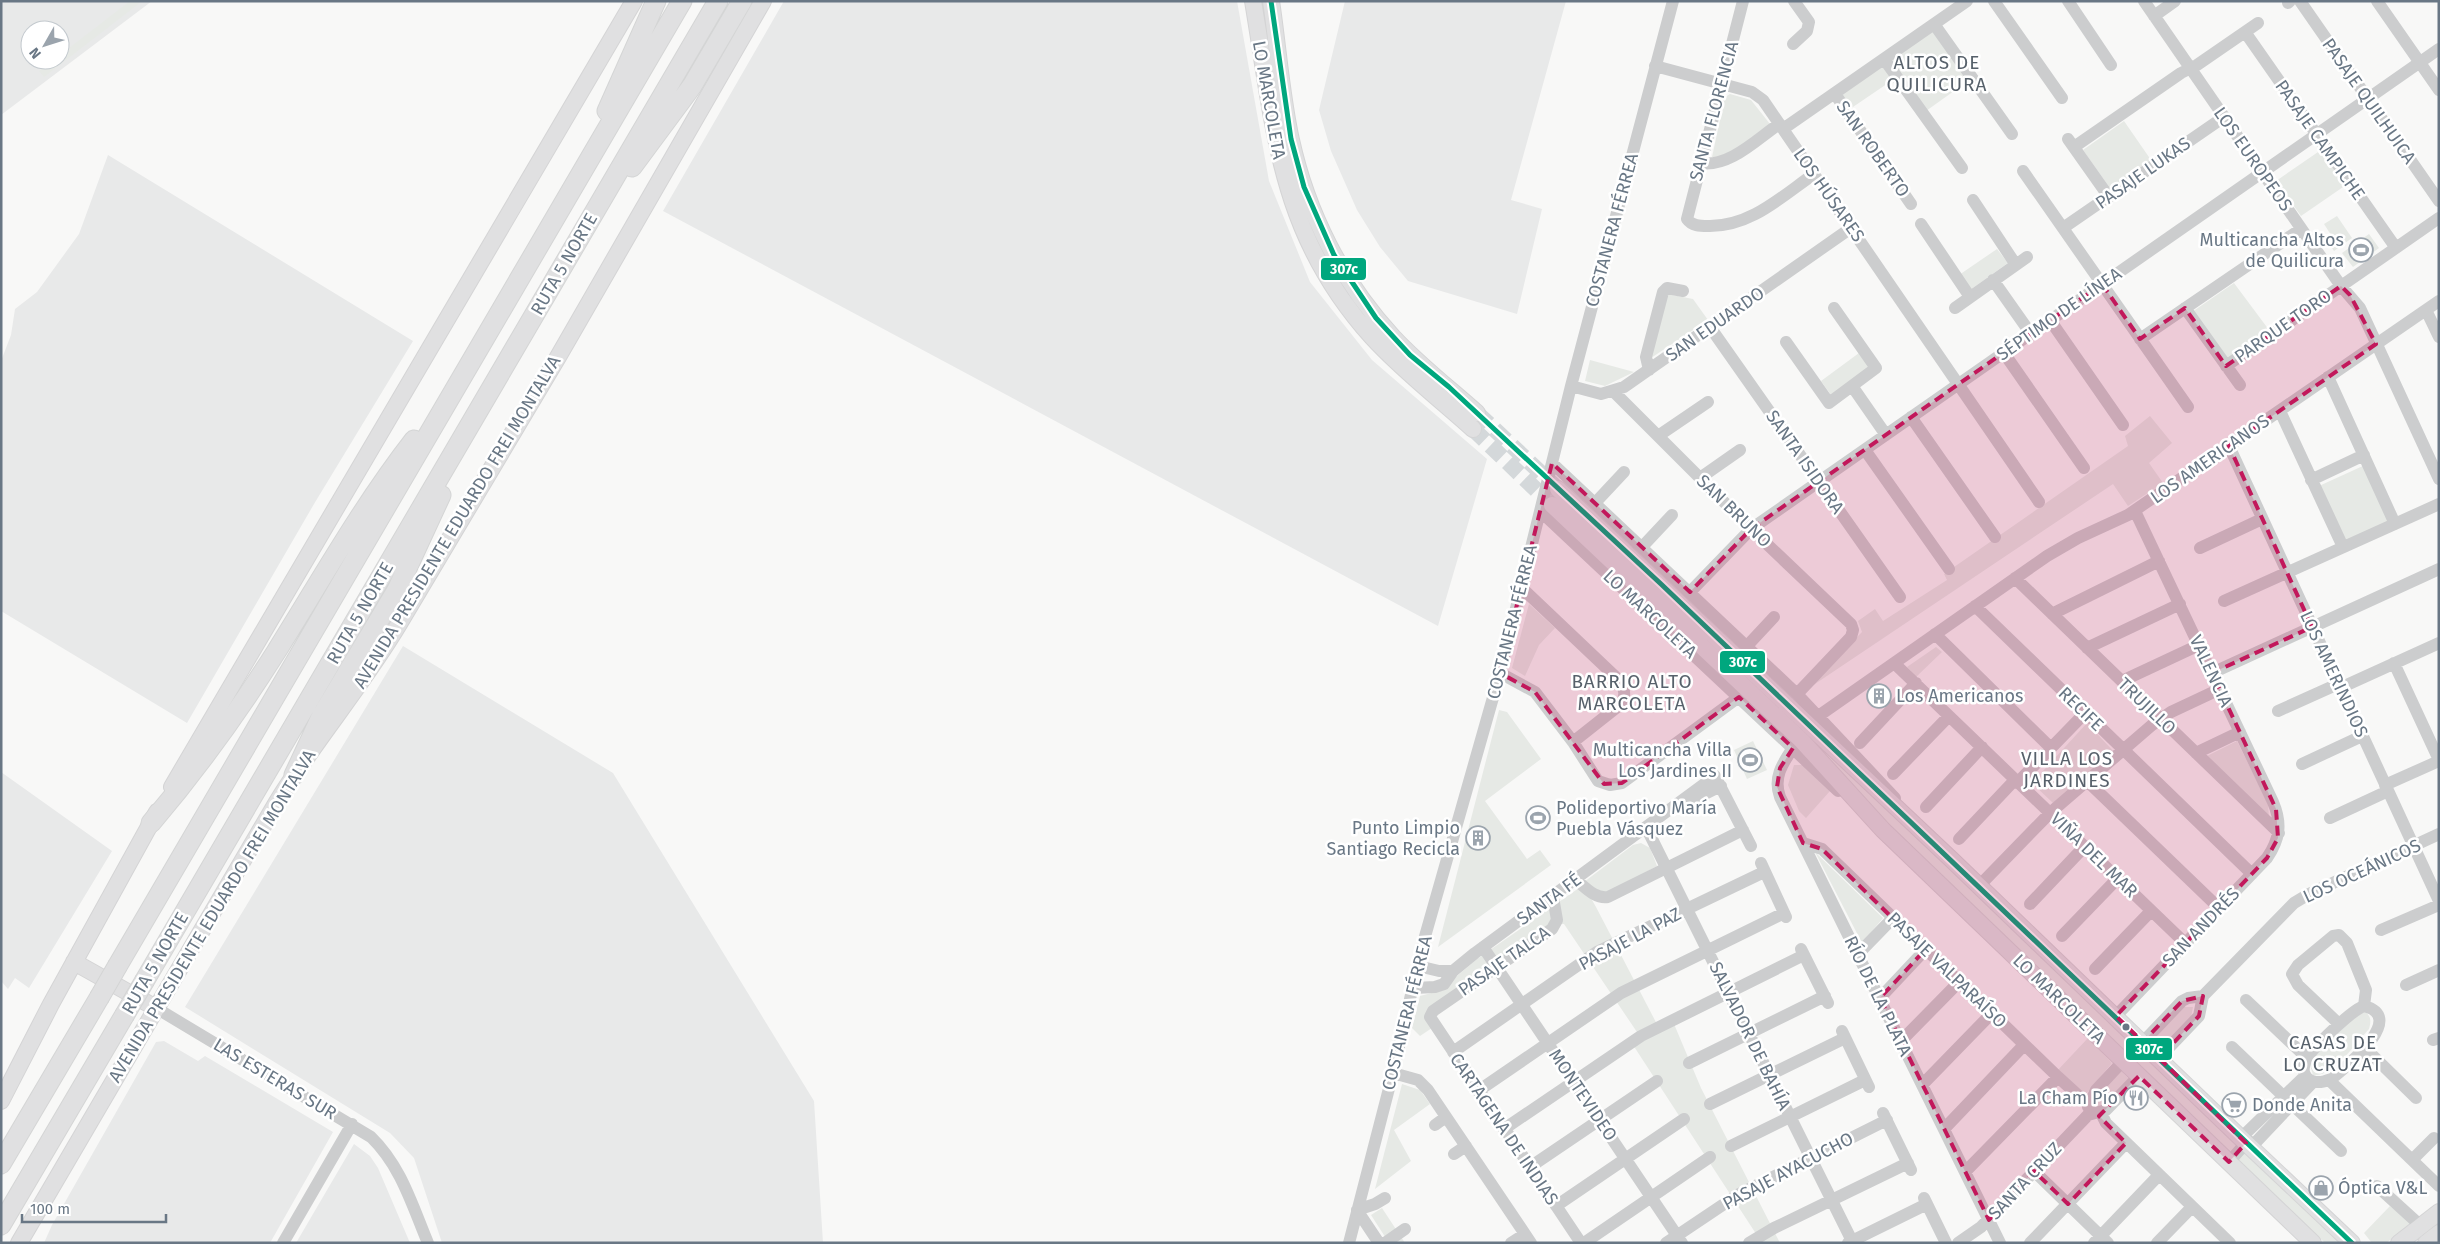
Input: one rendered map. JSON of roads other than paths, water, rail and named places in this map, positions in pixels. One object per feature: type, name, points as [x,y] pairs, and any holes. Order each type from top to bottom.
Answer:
[{"type":"highway","points":[[574,186],[656,1]]},
{"type":"highway","name":"RUTA 5 NORTE","points":[[1,1164],[682,1]]},
{"type":"highway","name":"RUTA 5 NORTE","points":[[1,1226],[718,1]]},
{"type":"highway","points":[[594,213],[644,152],[684,97],[742,1]]},
{"type":"highway","points":[[151,823],[194,771],[229,723],[276,652],[366,506],[402,455],[458,384]]},
{"type":"highway","points":[[294,775],[321,718],[397,590],[432,516],[465,434]]},
{"type":"main road","points":[[1,1101],[74,962],[151,823],[634,1]]},
{"type":"main road","name":"AVENIDA PRESIDENTE EDUARDO FREI MONTALVA","points":[[19,1243],[294,775],[383,651],[558,357],[763,1]]},
{"type":"main road","points":[[1254,7],[1265,12],[1272,8]]},
{"type":"main road","name":"LO MARCOLETA","points":[[1254,7],[1267,100],[1282,172],[1298,218],[1319,262],[1343,301],[1372,337],[1404,370],[1473,429]]},
{"type":"main road","name":"LO MARCOLETA","points":[[1272,8],[1291,139],[1304,187],[1326,240],[1346,276],[1376,318],[1410,355],[1477,414]]},
{"type":"main road","name":"LO MARCOLETA","points":[[1558,488],[1809,717],[1900,813],[2116,1016],[2352,1243]]},
{"type":"main road","name":"LO MARCOLETA","points":[[1546,508],[1802,741],[1883,830],[2314,1243]]},
{"type":"main road","points":[[1883,830],[1900,813]]},
{"type":"main road","points":[[1934,879],[1952,860]]},
{"type":"main road","name":"LAS ESTERAS SUR","points":[[74,962],[156,1008]]},
{"type":"main road","points":[[2399,1243],[2439,1212]]},
{"type":"main road","points":[[2426,1243],[2439,1233]]},
{"type":"street","name":"COSTANERA FÉRREA","points":[[1348,1243],[1393,1073],[1418,966],[1522,588],[1546,508],[1552,463],[1672,1]]},
{"type":"street","name":"SANTA FLORENCIA","points":[[1742,1],[1700,163],[1688,221],[1693,224],[1716,226],[1744,220],[1762,211],[1814,174]]},
{"type":"street","points":[[1792,44],[1807,31],[1809,22],[1794,1]]},
{"type":"street","points":[[1700,163],[1713,164],[1725,161],[1835,94],[1967,1]]},
{"type":"street","points":[[1994,1],[2062,98]]},
{"type":"street","points":[[2068,1],[2111,64]]},
{"type":"street","name":"LOS EUROPEOS","points":[[2144,1],[2341,286],[2360,308],[2438,476]]},
{"type":"street","points":[[2154,16],[2175,1]]},
{"type":"street","points":[[2377,1],[2439,90]]},
{"type":"street","name":"PASAJE QUILHUICA","points":[[2292,2],[2368,99],[2439,201]]},
{"type":"street","points":[[2109,197],[2071,143],[2258,23]]},
{"type":"street","points":[[1934,24],[2012,134]]},
{"type":"street","name":"PASAJE CAMPICHE","points":[[2245,32],[2396,248]]},
{"type":"street","name":"SÉPTIMO DE LÍNEA","points":[[1690,592],[1751,529],[2439,49]]},
{"type":"street","points":[[1884,59],[1962,168]]},
{"type":"street","name":"LOS HÚSARES","points":[[1655,66],[1756,94],[1763,100],[2039,502]]},
{"type":"street","name":"SAN ROBERTO","points":[[1835,94],[1911,204]]},
{"type":"street","name":"PASAJE LUKAS","points":[[2063,228],[2224,117]]},
{"type":"street","points":[[2024,172],[2188,407]]},
{"type":"street","points":[[1973,200],[2016,265]]},
{"type":"street","name":"PARQUE TORO","points":[[2226,366],[2439,218]]},
{"type":"street","points":[[1921,224],[1970,296]]},
{"type":"street","name":"SAN EDUARDO","points":[[1614,392],[1649,370],[1852,228]]},
{"type":"street","points":[[2140,339],[2301,229]]},
{"type":"street","points":[[1955,308],[2027,257]]},
{"type":"street","points":[[1993,280],[2031,334]]},
{"type":"street","points":[[1649,370],[1646,357],[1663,292],[1667,288],[1683,291]]},
{"type":"street","name":"LOS AMERICANOS","points":[[1809,717],[1894,663],[2067,544],[2121,520],[2135,511],[2439,301]]},
{"type":"street","points":[[1786,342],[1829,403],[1876,368],[1834,308]]},
{"type":"street","points":[[2185,308],[2240,385]]},
{"type":"street","points":[[2426,310],[2439,337]]},
{"type":"street","points":[[2050,320],[2123,425]]},
{"type":"street","name":"SANTA ISIDORA","points":[[1710,327],[1900,597]]},
{"type":"street","points":[[2004,353],[2084,468]]},
{"type":"street","points":[[2328,377],[2396,524]]},
{"type":"street","points":[[1572,386],[1594,393],[1614,392]]},
{"type":"street","points":[[1852,386],[1886,435]]},
{"type":"street","name":"SAN BRUNO","points":[[1614,392],[1751,529],[1849,621],[1853,630],[1849,640],[1797,694]]},
{"type":"street","points":[[1658,436],[1708,402]]},
{"type":"street","points":[[2280,411],[2343,547]]},
{"type":"street","points":[[1911,417],[1995,537]]},
{"type":"street","name":"LOS AMERINDIOS","points":[[2228,446],[2439,901]]},
{"type":"street","points":[[1700,478],[1740,450]]},
{"type":"street","points":[[1865,450],[1949,570]]},
{"type":"street","points":[[2312,480],[2364,455]]},
{"type":"street","name":"LO MARCOLETA","points":[[1552,463],[1797,694],[1809,717]]},
{"type":"street","points":[[1595,503],[1624,472]]},
{"type":"street","points":[[2224,601],[2439,504]]},
{"type":"street","name":"LO MARCOLETA","points":[[1546,508],[1739,697],[1856,808],[1872,816]]},
{"type":"street","name":"VALENCIA","points":[[2135,511],[2276,809],[2279,833]]},
{"type":"street","points":[[1642,547],[1672,515]]},
{"type":"street","points":[[2200,548],[2262,519]]},
{"type":"street","points":[[2052,614],[2160,562]]},
{"type":"street","points":[[2212,673],[2439,569]]},
{"type":"street","name":"TRUJILLO","points":[[2015,578],[2279,833]]},
{"type":"street","points":[[1522,588],[1620,681],[1624,689],[1624,697],[1621,704],[1573,742]]},
{"type":"street","points":[[2087,648],[2180,604]]},
{"type":"street","name":"RECIFE","points":[[1975,606],[2252,874]]},
{"type":"street","points":[[1747,646],[1774,617]]},
{"type":"street","points":[[1935,634],[2051,748]]},
{"type":"street","points":[[2278,711],[2439,643]]},
{"type":"street","points":[[2122,681],[2199,645]]},
{"type":"street","name":"VIÑA DEL MAR","points":[[1894,663],[2185,943]]},
{"type":"street","points":[[2330,818],[2439,760],[2394,663]]},
{"type":"street","points":[[1500,673],[1535,692],[1573,742],[1598,781],[1614,785],[1622,783],[1739,697]]},
{"type":"street","points":[[1860,743],[1916,683]]},
{"type":"street","points":[[1979,886],[2050,813],[2160,719],[2220,689]]},
{"type":"street","points":[[1959,839],[2011,784],[2022,778],[2085,713]]},
{"type":"street","points":[[1893,774],[1949,716]]},
{"type":"street","points":[[2196,753],[2240,732]]},
{"type":"street","points":[[2302,764],[2362,736]]},
{"type":"street","points":[[1926,807],[1982,747]]},
{"type":"street","name":"RÍO DE LA PLATA","points":[[1793,748],[1780,768],[1777,787],[2000,1243]]},
{"type":"street","name":"SANTA FÉ","points":[[1414,988],[1439,986],[1447,981],[1454,971],[1483,948],[1677,806],[1718,781],[1743,830]]},
{"type":"street","points":[[2087,782],[2219,908]]},
{"type":"street","name":"SALVADOR DE BAHÍA","points":[[1646,829],[1688,908],[1851,1242]]},
{"type":"street","points":[[1576,880],[1595,895],[1601,898],[1608,897],[1743,830],[1751,846]]},
{"type":"street","name":"SAN ANDRÉS","points":[[2116,1016],[2252,874],[2272,851],[2279,833]]},
{"type":"street","name":"LOS OCEÁNICOS","points":[[2159,1058],[2199,1016],[2203,996],[2294,903],[2309,894],[2439,834]]},
{"type":"street","name":"PASAJE VALPARAÍSO","points":[[1803,843],[1822,849],[2024,1045],[2081,1098],[2089,1101]]},
{"type":"street","points":[[2030,904],[2084,846]]},
{"type":"street","name":"PASAJE LA PAZ","points":[[1453,1052],[1592,955],[1688,908],[1763,867],[1785,915],[1708,950]]},
{"type":"street","points":[[2062,936],[2118,878]]},
{"type":"street","name":"PASAJE TALCA","points":[[1430,1015],[1433,1011],[1556,926],[1557,920],[1553,897]]},
{"type":"street","points":[[2381,930],[2439,905]]},
{"type":"street","points":[[2095,968],[2151,910]]},
{"type":"street","points":[[1858,954],[1892,919]]},
{"type":"street","points":[[2340,1024],[2298,985],[2292,974],[2298,965],[2328,938],[2339,935],[2347,943],[2366,990],[2364,1006]]},
{"type":"street","name":"MONTEVIDEO","points":[[1483,948],[1680,1239]]},
{"type":"street","points":[[1478,1090],[1621,993],[1708,950]]},
{"type":"street","points":[[1880,998],[1925,950]]},
{"type":"street","points":[[1504,1129],[1641,1036],[1728,992],[1802,951],[1826,999],[1748,1033],[1689,1063]]},
{"type":"street","points":[[1418,966],[1439,971],[1454,971]]},
{"type":"street","points":[[2406,985],[2439,970]]},
{"type":"street","points":[[1901,1042],[1959,982]]},
{"type":"street","name":"LOS OCEÁNICOS","points":[[2143,1042],[2182,1001],[2188,998],[2203,996]]},
{"type":"street","points":[[2246,1000],[2308,1058]]},
{"type":"street","points":[[2309,1079],[2304,1068],[2308,1058],[2354,1011],[2364,1006]]},
{"type":"street","points":[[2329,1080],[2365,1048],[2377,1034],[2380,1024],[2375,1011],[2364,1006]]},
{"type":"street","name":"LAS ESTERAS SUR","points":[[156,1008],[352,1124],[371,1138],[392,1162],[428,1243]]},
{"type":"street","points":[[1922,1085],[1992,1013]]},
{"type":"street","name":"CARTAGENA DE INDIAS","points":[[1430,1015],[1432,1021],[1504,1129],[1583,1243]]},
{"type":"street","points":[[1710,1104],[1769,1075],[1843,1034],[1867,1084],[1790,1117],[1731,1146]]},
{"type":"street","points":[[1944,1129],[2024,1045]]},
{"type":"street","points":[[2232,1047],[2341,1152]]},
{"type":"street","points":[[2365,1048],[2416,1098]]},
{"type":"street","points":[[2123,1061],[2096,1090],[2089,1101],[2088,1115],[2101,1113],[2111,1106],[2140,1076]]},
{"type":"street","points":[[1393,1073],[1421,1082],[1446,1117],[1466,1146],[1481,1180],[1506,1205],[1528,1238],[1511,1243]]},
{"type":"street","points":[[1965,1172],[2058,1077]]},
{"type":"street","points":[[2229,1162],[2246,1143],[2246,1133],[2287,1100],[2309,1079],[2329,1080],[2439,1186]]},
{"type":"street","points":[[1530,1167],[1657,1081]]},
{"type":"street","points":[[2101,1113],[2106,1123],[2225,1241]]},
{"type":"street","name":"SANTA CRUZ","points":[[1958,1243],[1977,1232],[2088,1115]]},
{"type":"street","points":[[1435,1125],[1446,1117]]},
{"type":"street","name":"PASAJE AYACUCHO","points":[[1666,1243],[1680,1239],[1739,1194],[1885,1117],[1909,1166],[1831,1200]]},
{"type":"street","points":[[1556,1206],[1684,1118]]},
{"type":"street","points":[[283,1243],[352,1124]]},
{"type":"street","points":[[2413,1159],[2434,1138]]},
{"type":"street","points":[[2030,1243],[2126,1143]]},
{"type":"street","points":[[1454,1154],[1466,1146]]},
{"type":"street","points":[[1583,1243],[1710,1157]]},
{"type":"street","points":[[2034,1172],[2068,1204],[2101,1240],[2159,1175]]},
{"type":"street","points":[[2378,1186],[2421,1226]]},
{"type":"street","points":[[1379,1243],[1357,1210],[1375,1204],[1385,1198]]},
{"type":"street","points":[[1749,1243],[1831,1200]]},
{"type":"street","points":[[1851,1242],[1925,1200],[1946,1243]]},
{"type":"street","points":[[1494,1213],[1506,1205]]},
{"type":"street","points":[[2157,1243],[2192,1207]]},
{"type":"street","points":[[1385,1243],[1405,1229]]},
{"type":"tunnel","points":[[1477,413],[1558,489]]},
{"type":"tunnel","points":[[1473,429],[1552,505]]},
{"type":"place","name":"Multicancha Altos de Quilicura","points":[[2361,250]]},
{"type":"place","name":"Los Americanos","points":[[1879,696]]},
{"type":"place","name":"Multicancha Villa Los Jardines II","points":[[1750,760]]},
{"type":"place","name":"Polideportivo María Puebla Vásquez","points":[[1538,818]]},
{"type":"place","name":"Punto Limpio Santiago Recicla","points":[[1478,838]]},
{"type":"place","name":"La Cham Pío","points":[[2136,1098]]},
{"type":"place","name":"Donde Anita","points":[[2234,1105]]},
{"type":"place","name":"Óptica V&L","points":[[2321,1188]]},
{"type":"district","name":"ALTOS DE QUILICURA","points":[[1937,73]]},
{"type":"district","name":"BARRIO ALTO MARCOLETA","points":[[1632,692]]},
{"type":"district","name":"VILLA LOS JARDINES","points":[[2067,769]]},
{"type":"district","name":"CASAS DE LO CRUZAT","points":[[2333,1053]]}]
